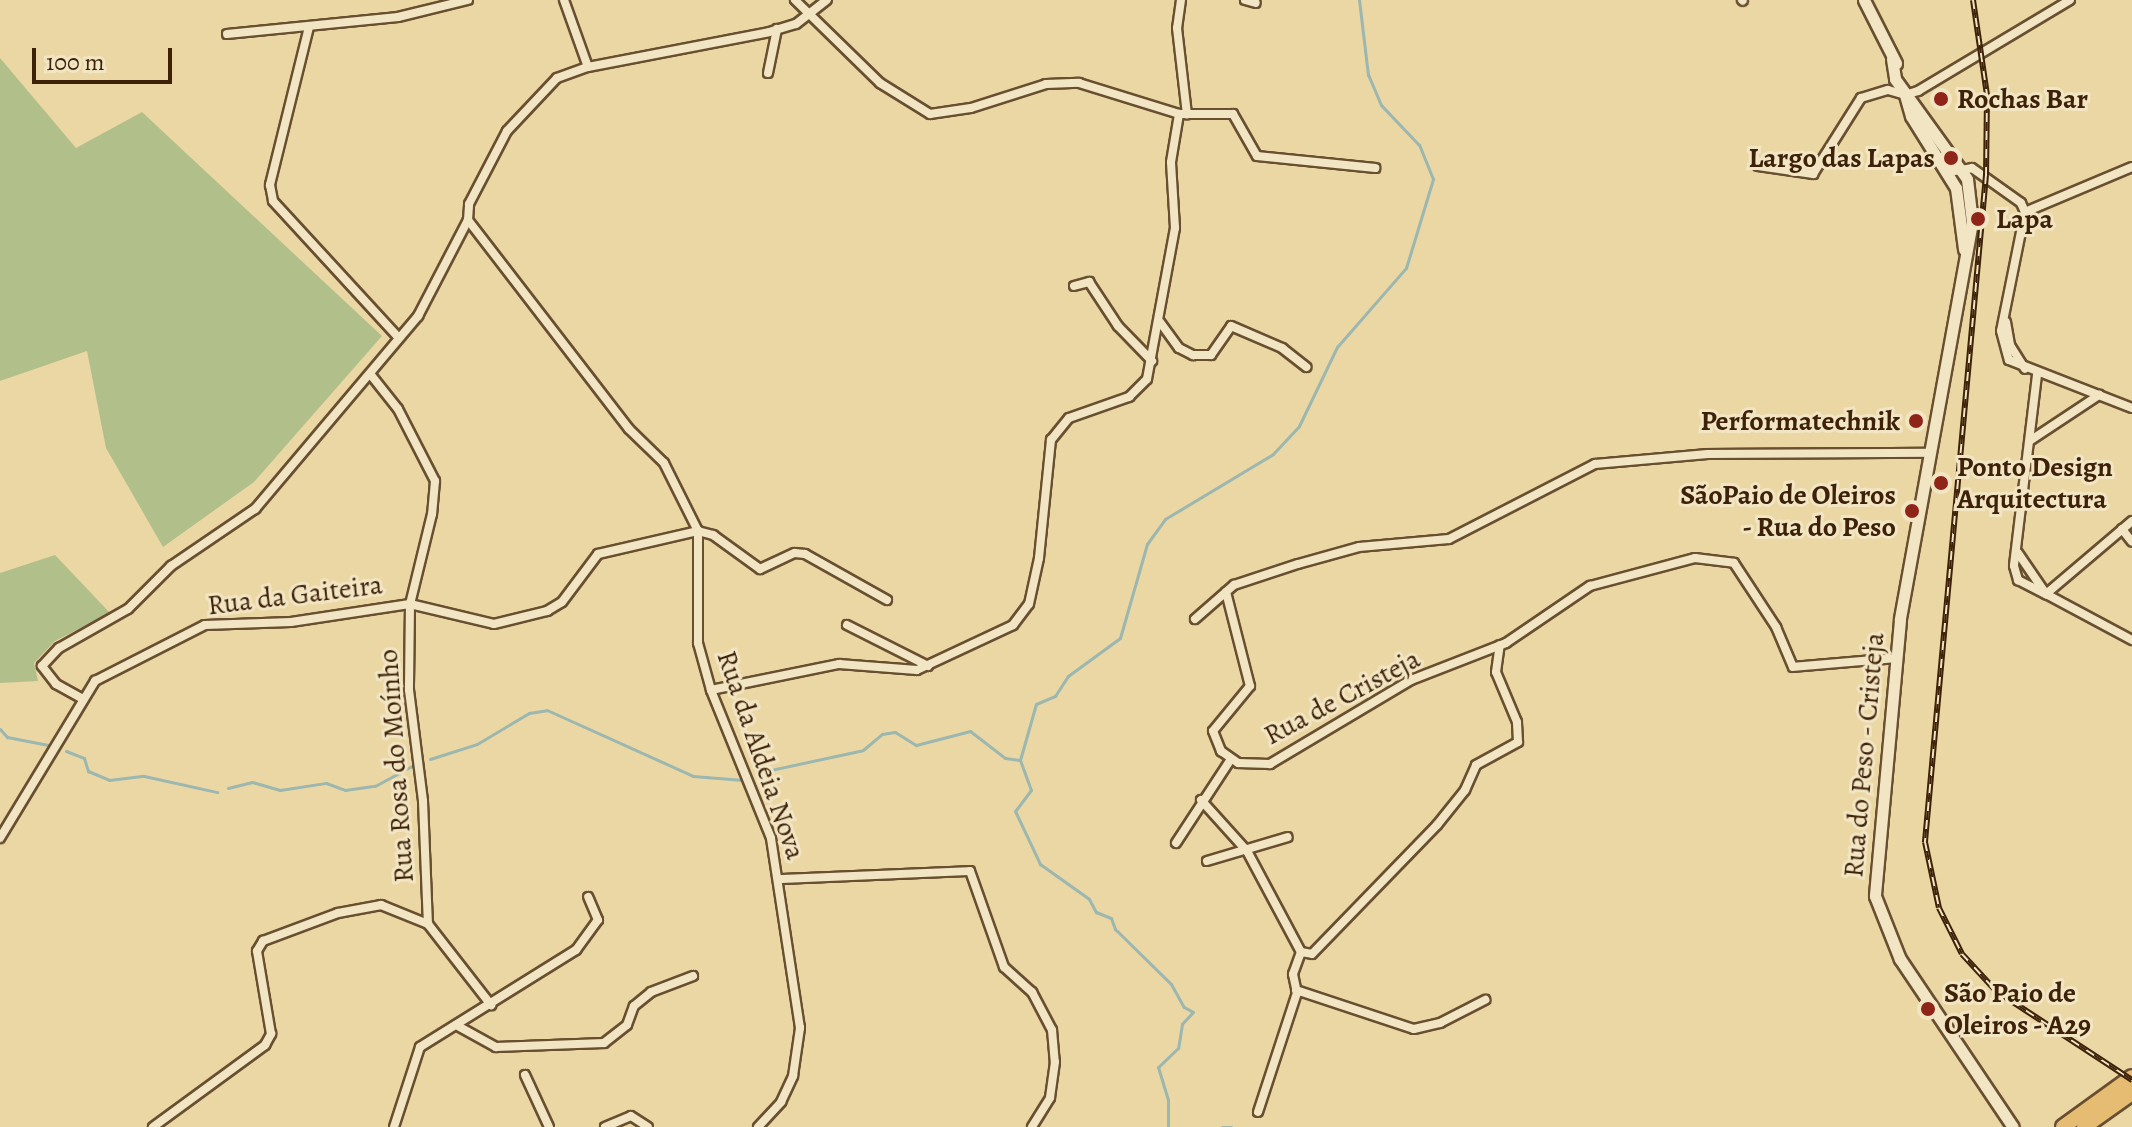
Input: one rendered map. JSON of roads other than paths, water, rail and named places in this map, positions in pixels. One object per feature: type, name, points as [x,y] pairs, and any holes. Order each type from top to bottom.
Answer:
[{"type":"highway","points":[[2063,1127],[2132,1077]]},
{"type":"highway","points":[[2084,1127],[2132,1093]]},
{"type":"main road","points":[[1864,0],[1892,59],[1890,66],[1905,95],[1911,116],[1948,172],[1959,204],[1964,249]]},
{"type":"main road","points":[[1905,95],[1922,109],[1961,168],[1971,202],[1964,249]]},
{"type":"main road","name":"Rua do Peso - Cristeja","points":[[1964,249],[1896,658],[1875,896],[1900,959],[2011,1124]]},
{"type":"street","points":[[227,34],[398,17],[468,0]]},
{"type":"street","points":[[564,0],[588,67]]},
{"type":"street","points":[[795,0],[807,16],[889,90],[930,114],[971,108],[1046,84],[1079,83],[1183,114],[1233,114],[1257,156],[1375,168]]},
{"type":"street","points":[[83,699],[56,684],[42,666],[59,648],[128,609],[171,566],[212,535],[255,509],[418,316],[468,220],[469,204],[507,131],[557,78],[588,67],[777,29],[807,16],[827,0]]},
{"type":"street","points":[[711,690],[839,664],[917,670],[1013,625],[1029,604],[1039,558],[1051,440],[1069,418],[1129,397],[1147,379],[1152,361],[1175,228],[1171,162],[1183,114],[1177,28],[1181,0]]},
{"type":"street","points":[[1245,0],[1256,3]]},
{"type":"street","points":[[1758,166],[1813,174],[1861,98],[1888,90],[1905,95],[2070,0]]},
{"type":"street","points":[[309,27],[270,185],[273,201],[398,337]]},
{"type":"street","points":[[768,73],[777,29]]},
{"type":"street","points":[[2025,212],[2132,167]]},
{"type":"street","points":[[1948,172],[1961,168],[1990,178],[2025,212]]},
{"type":"street","points":[[2025,212],[2006,321],[2010,345],[2025,369],[2132,408]]},
{"type":"street","name":"Rua da Aldeia Nova","points":[[468,220],[586,374],[664,463],[698,531],[698,643],[711,690],[758,800],[780,879],[800,1028],[793,1076],[781,1102],[758,1127]]},
{"type":"street","points":[[1074,286],[1089,282],[1118,326],[1152,361]]},
{"type":"street","points":[[1160,322],[1179,348],[1193,355],[1211,355],[1231,326],[1282,348],[1306,367]]},
{"type":"street","name":"Rua Rosa do Moínho","points":[[371,375],[398,409],[432,474],[432,514],[410,604],[409,690],[423,801],[428,924]]},
{"type":"street","points":[[2037,375],[2018,551],[2046,594],[2132,640]]},
{"type":"street","points":[[2031,440],[2099,395]]},
{"type":"street","points":[[1195,619],[1226,592],[1359,547],[1449,539],[1595,464],[1708,454],[1931,453]]},
{"type":"street","points":[[2046,594],[2132,521]]},
{"type":"street","points":[[2122,529],[2132,542]]},
{"type":"street","points":[[410,604],[494,624],[522,619],[562,602],[598,554],[698,531],[713,535],[760,569],[795,553],[805,554],[887,600]]},
{"type":"street","name":"Rua de Cristeja","points":[[1226,592],[1250,686],[1213,731],[1221,751],[1231,759],[1270,764],[1411,680],[1500,645],[1590,586],[1695,558],[1734,563],[1776,627],[1793,667],[1896,658]]},
{"type":"street","name":"Rua da Gaiteira","points":[[0,838],[95,681],[119,664],[205,625],[291,622],[410,604]]},
{"type":"street","points":[[847,625],[928,666]]},
{"type":"street","points":[[1301,952],[1312,954],[1437,825],[1485,755],[1504,753],[1518,742],[1517,722],[1496,672],[1500,645]]},
{"type":"street","points":[[1176,843],[1201,800],[1231,759]]},
{"type":"street","points":[[1201,800],[1245,848],[1301,952],[1293,974],[1296,990],[1258,1112]]},
{"type":"street","points":[[1207,861],[1288,837]]},
{"type":"street","points":[[780,879],[970,871],[1004,967],[1032,992],[1052,1030],[1055,1062],[1050,1098],[1032,1127]]},
{"type":"street","points":[[394,1127],[420,1047],[576,950],[592,933],[598,920],[588,897]]},
{"type":"street","points":[[153,1127],[265,1045],[271,1034],[257,951],[263,941],[338,913],[381,905],[428,924],[491,1005]]},
{"type":"street","points":[[456,1025],[496,1047],[604,1043],[627,1025],[634,1006],[651,992],[693,976]]},
{"type":"street","points":[[1296,990],[1414,1029],[1440,1023],[1485,1000]]},
{"type":"street","points":[[525,1075],[549,1127]]},
{"type":"street","points":[[605,1127],[631,1116],[648,1127]]},
{"type":"waterway","points":[[1020,760],[1036,704],[1055,696],[1068,676],[1120,638],[1147,544],[1165,519],[1273,454],[1299,426],[1337,347],[1406,268],[1433,179],[1419,145],[1381,105],[1368,75],[1359,0]]},
{"type":"waterway","points":[[430,759],[477,744],[529,713],[547,710],[693,776],[743,780]]},
{"type":"waterway","points":[[0,729],[7,737],[48,745]]},
{"type":"waterway","points":[[757,773],[863,750],[882,734],[895,732],[916,745],[970,731],[1005,758],[1020,760]]},
{"type":"waterway","points":[[66,751],[84,758],[88,771],[109,780],[144,776],[217,792]]},
{"type":"waterway","points":[[1020,760],[1031,790],[1015,811],[1040,864],[1089,899],[1096,912],[1111,918],[1115,929],[1171,984],[1184,1007],[1193,1012],[1182,1024],[1178,1048],[1158,1067],[1168,1100],[1168,1127]]},
{"type":"waterway","points":[[228,788],[252,782],[280,790],[326,783],[345,790],[375,786],[412,766]]},
{"type":"waterway","points":[[1222,1127],[1231,1127]]},
{"type":"railway","points":[[1973,0],[1987,95],[1986,175],[1925,842],[1939,908],[1962,954],[1996,991],[2132,1080]]},
{"type":"place","name":"Rochas Bar","points":[[1941,99]]},
{"type":"place","name":"Largo das Lapas","points":[[1951,158]]},
{"type":"place","name":"Lapa","points":[[1978,219]]},
{"type":"place","name":"Performatechnik","points":[[1916,421]]},
{"type":"place","name":"Ponto Design Arquitectura","points":[[1941,483]]},
{"type":"place","name":"SãoPaio de Oleiros - Rua do Peso","points":[[1912,511]]},
{"type":"place","name":"São Paio de Oleiros - A29","points":[[1928,1009]]}]
